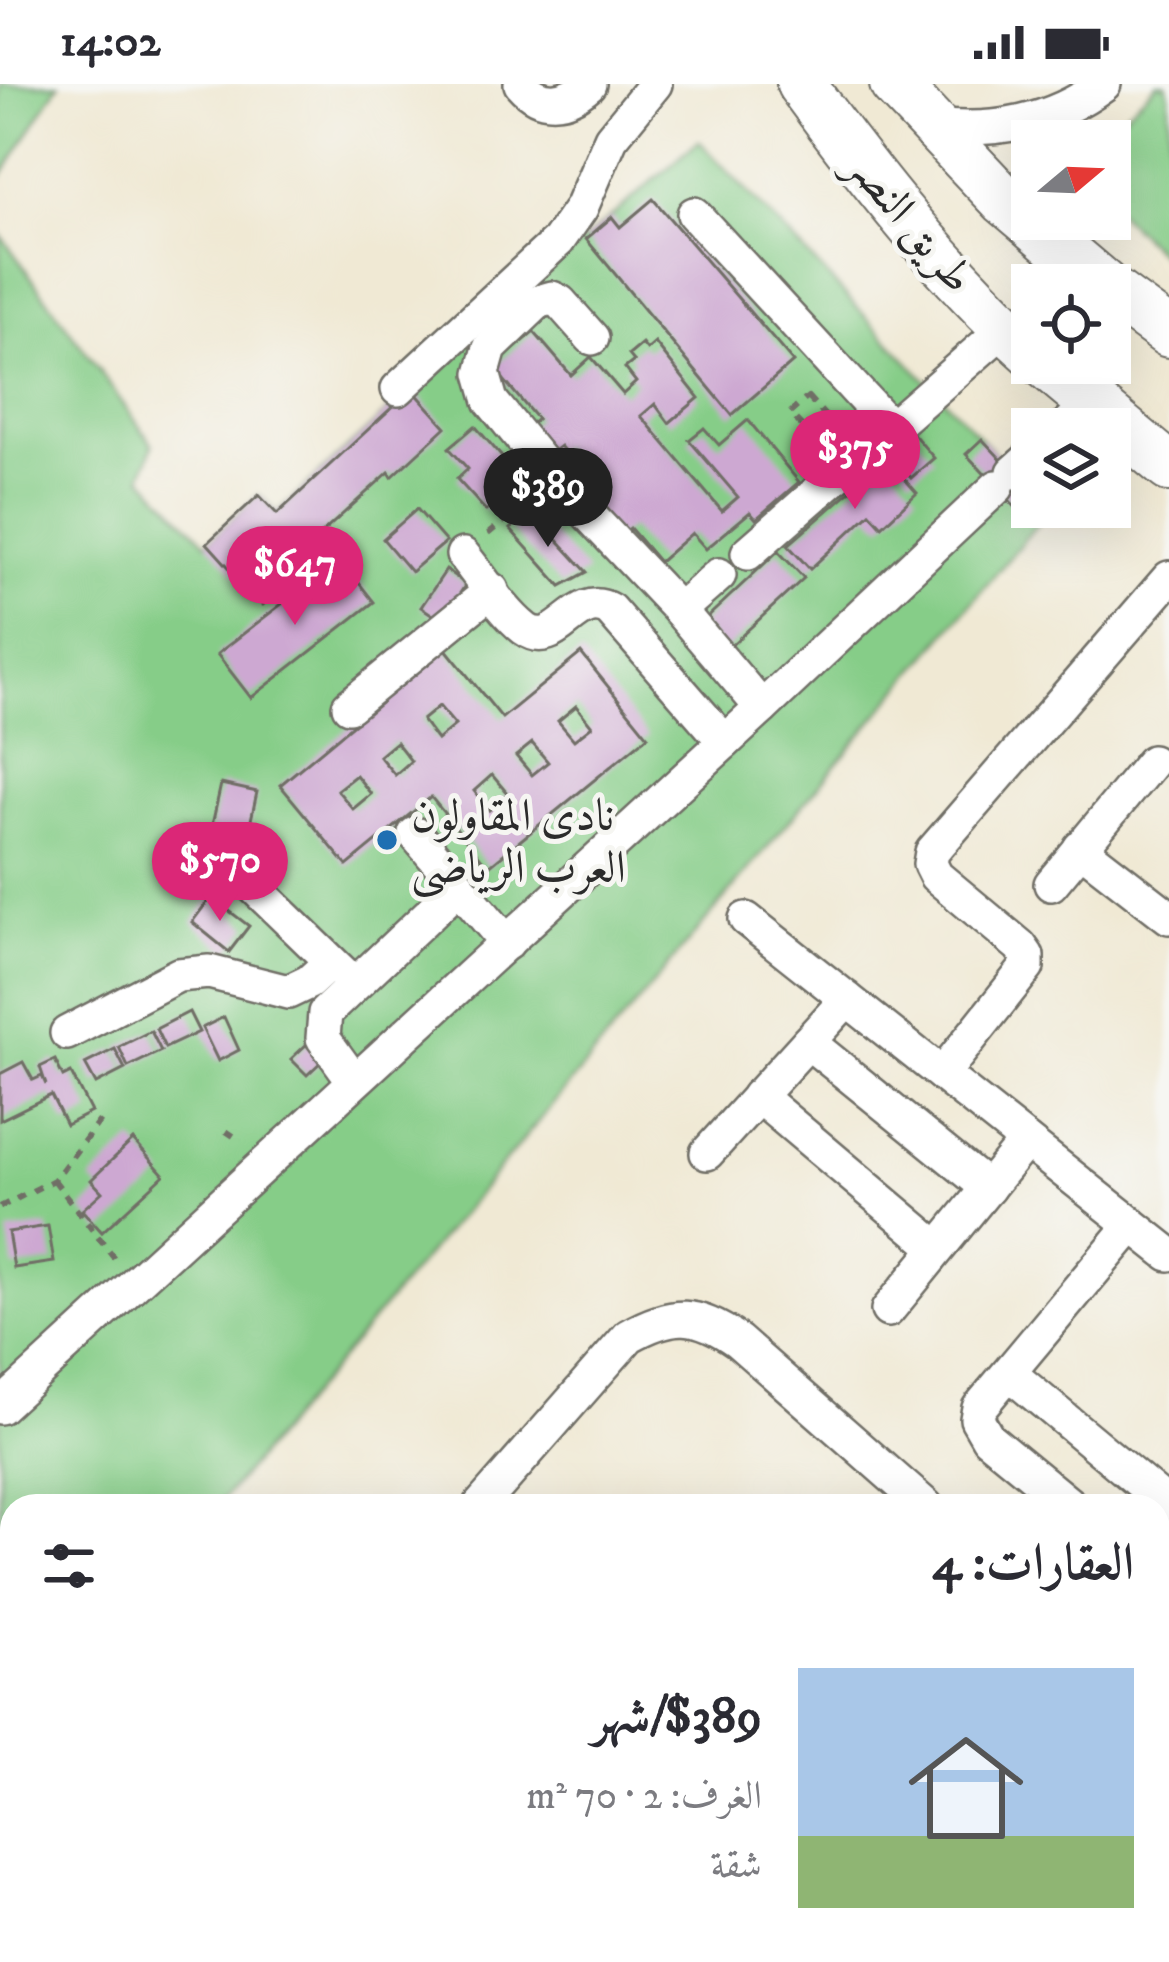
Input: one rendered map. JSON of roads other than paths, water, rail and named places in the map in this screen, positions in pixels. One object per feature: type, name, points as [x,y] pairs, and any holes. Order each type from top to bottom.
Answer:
[{"type":"highway","name":"طريق النصر","points":[[800,84],[892,202],[1011,332]]},
{"type":"highway","name":"طريق النصر","points":[[894,84],[1005,201],[1080,264]]},
{"type":"highway","name":"طريق النصر","points":[[1131,306],[1167,335]]},
{"type":"highway","points":[[1131,446],[1169,467]]},
{"type":"street","points":[[521,84],[530,94],[553,102],[566,100],[590,84]]},
{"type":"street","points":[[398,389],[558,241],[580,208],[611,138],[655,84]]},
{"type":"street","points":[[931,126],[963,130],[1027,123],[1057,112],[1103,84]]},
{"type":"street","points":[[694,214],[891,428]]},
{"type":"street","points":[[592,338],[560,302],[545,299],[497,338],[485,359],[483,374],[491,401],[555,479],[679,610],[762,708]]},
{"type":"street","points":[[748,553],[891,428],[1011,345]]},
{"type":"street","points":[[0,1407],[1011,475]]},
{"type":"street","points":[[463,555],[534,633],[549,633],[585,605],[603,605],[725,742]]},
{"type":"street","points":[[679,610],[719,575]]},
{"type":"street","points":[[941,1074],[1027,967],[1027,956],[936,876],[930,864],[932,852],[1169,578]]},
{"type":"street","points":[[349,706],[493,590]]},
{"type":"street","points":[[1051,884],[1152,762]]},
{"type":"street","points":[[415,834],[507,943]]},
{"type":"street","points":[[1081,848],[1169,916]]},
{"type":"street","points":[[67,1034],[178,975],[209,973],[288,992],[343,973],[459,886]]},
{"type":"street","points":[[254,887],[343,973]]},
{"type":"street","points":[[746,919],[1169,1254]]},
{"type":"street","points":[[343,973],[321,1029],[354,1081]]},
{"type":"street","points":[[707,1154],[847,999]]},
{"type":"street","points":[[808,1042],[988,1188]]},
{"type":"street","points":[[758,1096],[938,1248]]},
{"type":"street","points":[[888,1310],[1026,1141]]},
{"type":"street","points":[[1057,1494],[980,1430],[980,1408],[1132,1225]]},
{"type":"street","points":[[491,1494],[629,1336],[655,1321],[685,1317],[714,1324],[738,1341],[912,1494]]},
{"type":"street","points":[[1009,1373],[1155,1494]]},
{"type":"place","name":"نادى المقاولون العرب الرياضى","points":[[387,840]]}]
